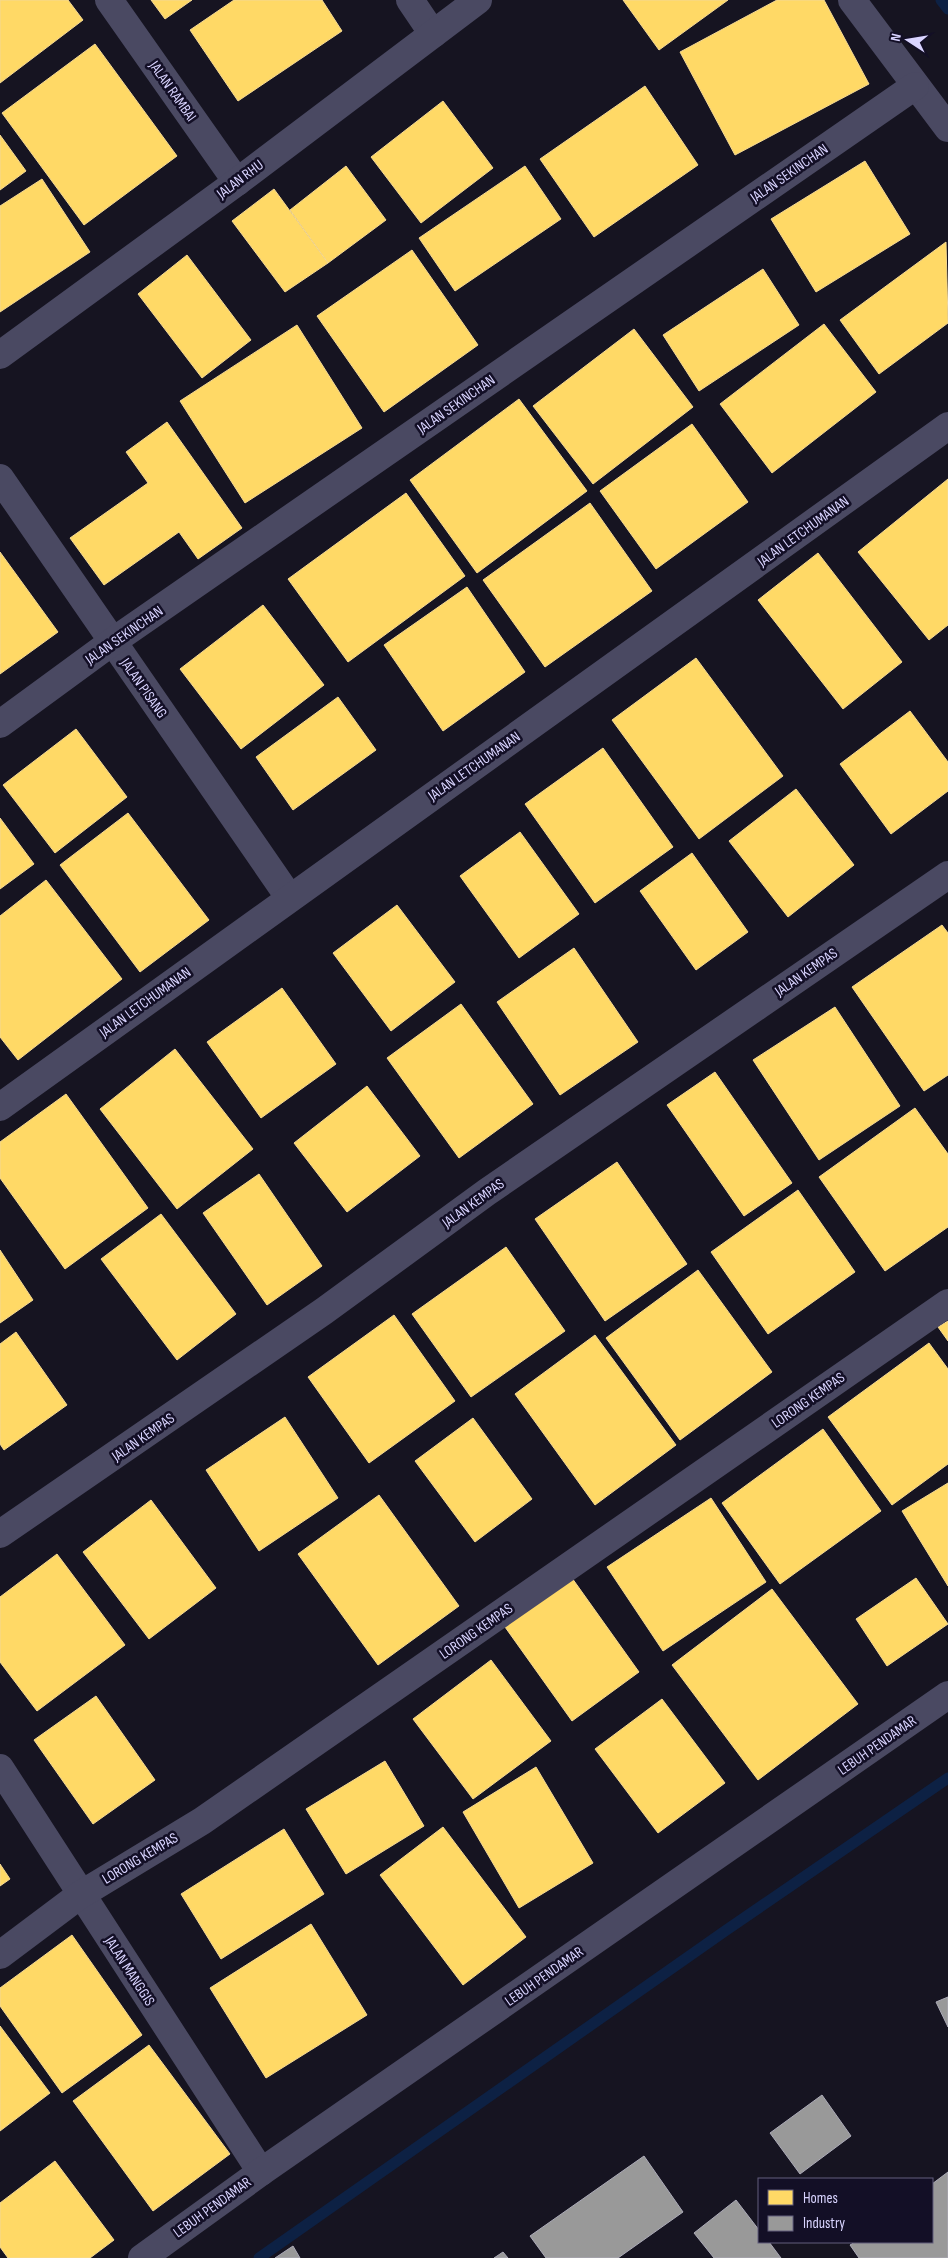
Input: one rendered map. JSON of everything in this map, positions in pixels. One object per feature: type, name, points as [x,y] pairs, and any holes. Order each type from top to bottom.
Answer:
[{"type":"street","name":"JALAN RAMBAI","points":[[109,0],[238,182]]},
{"type":"street","points":[[410,0],[433,34]]},
{"type":"street","name":"JALAN RHU","points":[[0,355],[238,182],[478,0]]},
{"type":"street","points":[[852,0],[914,86],[948,128]]},
{"type":"street","name":"JALAN SEKINCHAN","points":[[0,724],[112,642],[914,86]]},
{"type":"street","name":"JALAN LETCHUMANAN","points":[[0,1107],[289,897],[696,609],[948,426]]},
{"type":"street","name":"JALAN PISANG","points":[[0,478],[289,897]]},
{"type":"street","name":"JALAN KEMPAS","points":[[0,1534],[324,1311],[487,1192],[948,874]]},
{"type":"street","name":"LORONG KEMPAS","points":[[0,1954],[80,1895],[202,1822],[948,1303]]},
{"type":"street","name":"LEBUH PENDAMAR","points":[[142,2258],[260,2172],[948,1695]]},
{"type":"street","name":"JALAN MANGGIS","points":[[0,1768],[260,2172]]},
{"type":"building: Homes","points":[[0,0],[68,0],[83,20],[0,83]]},
{"type":"building: Homes","points":[[151,0],[192,0],[165,19]]},
{"type":"building: Homes","points":[[234,0],[322,0],[342,31],[238,101],[190,30]]},
{"type":"building: Homes","points":[[623,0],[728,0],[659,50]]},
{"type":"building: Homes","points":[[777,0],[824,0],[869,84],[735,155],[680,52]]},
{"type":"building: Homes","points":[[95,44],[177,156],[84,225],[2,113]]},
{"type":"building: Homes","points":[[645,86],[698,165],[594,237],[540,159]]},
{"type":"building: Homes","points":[[443,101],[493,168],[421,223],[371,157]]},
{"type":"building: Homes","points":[[0,135],[26,171],[0,190]]},
{"type":"building: Homes","points":[[865,161],[910,234],[816,292],[771,219]]},
{"type":"building: Homes","points":[[346,166],[386,220],[328,263],[290,210]]},
{"type":"building: Homes","points":[[525,166],[561,219],[455,291],[419,238]]},
{"type":"building: Homes","points":[[42,179],[90,252],[0,312],[0,206]]},
{"type":"building: Homes","points":[[274,189],[328,263],[285,292],[232,221]]},
{"type":"building: Homes","points":[[946,242],[948,323],[879,374],[840,320]]},
{"type":"building: Homes","points":[[412,250],[478,345],[384,412],[317,316]]},
{"type":"building: Homes","points":[[187,255],[251,340],[202,378],[138,294]]},
{"type":"building: Homes","points":[[763,269],[799,325],[699,391],[663,335]]},
{"type":"building: Homes","points":[[824,324],[876,392],[772,473],[720,404]]},
{"type":"building: Homes","points":[[297,325],[362,428],[245,503],[180,401]]},
{"type":"building: Homes","points":[[634,329],[693,407],[593,484],[533,406]]},
{"type":"building: Homes","points":[[519,399],[587,491],[477,573],[410,480]]},
{"type":"building: Homes","points":[[167,422],[242,528],[198,559],[179,532],[104,585],[70,538],[148,483],[126,452]]},
{"type":"building: Homes","points":[[692,424],[748,502],[656,569],[600,491]]},
{"type":"building: Homes","points":[[948,479],[948,625],[929,640],[858,552]]},
{"type":"building: Homes","points":[[406,493],[465,576],[348,662],[288,579]]},
{"type":"building: Homes","points":[[590,503],[652,591],[545,667],[483,580]]},
{"type":"building: Homes","points":[[0,552],[58,632],[0,674]]},
{"type":"building: Homes","points":[[818,553],[902,662],[843,709],[758,600]]},
{"type":"building: Homes","points":[[467,587],[525,672],[443,731],[384,645]]},
{"type":"building: Homes","points":[[263,605],[324,685],[241,749],[180,669]]},
{"type":"building: Homes","points":[[696,658],[783,776],[699,839],[612,720]]},
{"type":"building: Homes","points":[[338,697],[376,750],[293,810],[256,757]]},
{"type":"building: Homes","points":[[910,711],[948,762],[948,791],[891,834],[840,764]]},
{"type":"building: Homes","points":[[76,729],[127,797],[55,853],[3,785]]},
{"type":"building: Homes","points":[[603,748],[673,847],[595,903],[525,804]]},
{"type":"building: Homes","points":[[796,789],[854,865],[788,917],[729,841]]},
{"type":"building: Homes","points":[[128,813],[209,920],[140,972],[60,865]]},
{"type":"building: Homes","points":[[0,818],[34,864],[0,889]]},
{"type":"building: Homes","points":[[520,832],[579,914],[519,958],[460,876]]},
{"type":"building: Homes","points":[[692,853],[748,932],[696,970],[640,891]]},
{"type":"building: Homes","points":[[46,880],[122,979],[18,1060],[0,1037],[0,916]]},
{"type":"building: Homes","points":[[397,905],[455,982],[391,1031],[333,953]]},
{"type":"building: Homes","points":[[942,925],[948,933],[948,1075],[924,1091],[852,987]]},
{"type":"building: Homes","points":[[574,948],[638,1042],[560,1095],[497,1002]]},
{"type":"building: Homes","points":[[282,988],[336,1064],[261,1118],[207,1042]]},
{"type":"building: Homes","points":[[461,1004],[533,1104],[459,1158],[387,1058]]},
{"type":"building: Homes","points":[[835,1007],[900,1106],[819,1160],[753,1060]]},
{"type":"building: Homes","points":[[175,1049],[253,1149],[177,1209],[100,1109]]},
{"type":"building: Homes","points":[[715,1072],[792,1183],[744,1216],[667,1105]]},
{"type":"building: Homes","points":[[367,1086],[420,1156],[347,1212],[294,1143]]},
{"type":"building: Homes","points":[[66,1094],[148,1208],[65,1269],[0,1178],[0,1142]]},
{"type":"building: Homes","points":[[915,1108],[948,1154],[948,1227],[885,1271],[819,1177]]},
{"type":"building: Homes","points":[[617,1162],[687,1264],[605,1321],[535,1219]]},
{"type":"building: Homes","points":[[259,1174],[322,1266],[267,1305],[203,1213]]},
{"type":"building: Homes","points":[[798,1190],[855,1272],[768,1334],[711,1252]]},
{"type":"building: Homes","points":[[161,1214],[236,1314],[177,1360],[101,1259]]},
{"type":"building: Homes","points":[[506,1247],[565,1331],[471,1397],[412,1314]]},
{"type":"building: Homes","points":[[0,1250],[33,1300],[0,1323]]},
{"type":"building: Homes","points":[[698,1270],[772,1372],[680,1440],[606,1338]]},
{"type":"building: Homes","points":[[394,1315],[455,1401],[369,1463],[308,1377]]},
{"type":"building: Homes","points":[[948,1321],[948,1341],[938,1327]]},
{"type":"building: Homes","points":[[16,1332],[67,1405],[4,1450],[0,1444],[0,1344]]},
{"type":"building: Homes","points":[[595,1335],[676,1445],[595,1505],[515,1394]]},
{"type":"building: Homes","points":[[929,1343],[948,1369],[948,1464],[892,1505],[828,1417]]},
{"type":"building: Homes","points":[[285,1417],[338,1498],[259,1551],[206,1470]]},
{"type":"building: Homes","points":[[473,1418],[532,1499],[475,1542],[415,1461]]},
{"type":"building: Homes","points":[[823,1429],[881,1511],[780,1584],[722,1503]]},
{"type":"building: Homes","points":[[948,1483],[948,1586],[902,1511]]},
{"type":"building: Homes","points":[[379,1495],[459,1606],[378,1665],[298,1554]]},
{"type":"building: Homes","points":[[711,1498],[766,1582],[663,1651],[607,1567]]},
{"type":"building: Homes","points":[[151,1500],[216,1588],[149,1639],[83,1552]]},
{"type":"building: Homes","points":[[57,1554],[125,1645],[37,1711],[0,1662],[0,1597]]},
{"type":"building: Homes","points":[[572,1578],[639,1672],[572,1721],[505,1627]]},
{"type":"building: Homes","points":[[916,1578],[948,1624],[887,1666],[856,1619]]},
{"type":"building: Homes","points":[[772,1589],[858,1704],[758,1780],[672,1665]]},
{"type":"building: Homes","points":[[491,1660],[551,1741],[473,1799],[413,1719]]},
{"type":"building: Homes","points":[[96,1696],[155,1780],[93,1824],[34,1740]]},
{"type":"building: Homes","points":[[662,1699],[725,1783],[658,1833],[595,1749]]},
{"type":"building: Homes","points":[[385,1761],[424,1826],[346,1874],[306,1809]]},
{"type":"building: Homes","points":[[536,1767],[593,1863],[519,1908],[463,1812]]},
{"type":"building: Homes","points":[[443,1827],[526,1937],[463,1985],[380,1875]]},
{"type":"building: Homes","points":[[284,1829],[324,1894],[221,1959],[181,1894]]},
{"type":"building: Homes","points":[[0,1864],[10,1879],[0,1886]]},
{"type":"building: Homes","points":[[311,1924],[367,2015],[266,2078],[210,1988]]},
{"type":"building: Homes","points":[[72,1935],[142,2035],[62,2093],[0,2006],[0,1988]]},
{"type":"building: Homes","points":[[0,2026],[50,2093],[0,2131]]},
{"type":"building: Homes","points":[[149,2045],[230,2154],[153,2211],[73,2101]]},
{"type":"building: Homes","points":[[55,2161],[114,2240],[90,2258],[8,2258],[0,2247],[0,2203]]},
{"type":"building: Industry","points":[[948,1997],[948,2027],[936,2002]]},
{"type":"building: Industry","points":[[822,2095],[851,2136],[800,2174],[770,2133]]},
{"type":"building: Industry","points":[[644,2156],[683,2212],[618,2258],[546,2258],[530,2236]]},
{"type":"building: Industry","points":[[948,2172],[948,2258],[859,2258],[850,2245],[853,2243],[933,2243],[933,2183]]},
{"type":"building: Industry","points":[[736,2200],[758,2229],[758,2243],[770,2243],[781,2258],[714,2258],[694,2233]]},
{"type":"building: Industry","points":[[293,2246],[300,2258],[275,2258]]},
{"type":"building: Industry","points":[[503,2252],[508,2258],[494,2258]]},
{"type":"waterway","points":[[941,0],[948,9]]},
{"type":"waterway","points":[[259,2258],[725,1931],[948,1778]]}]
